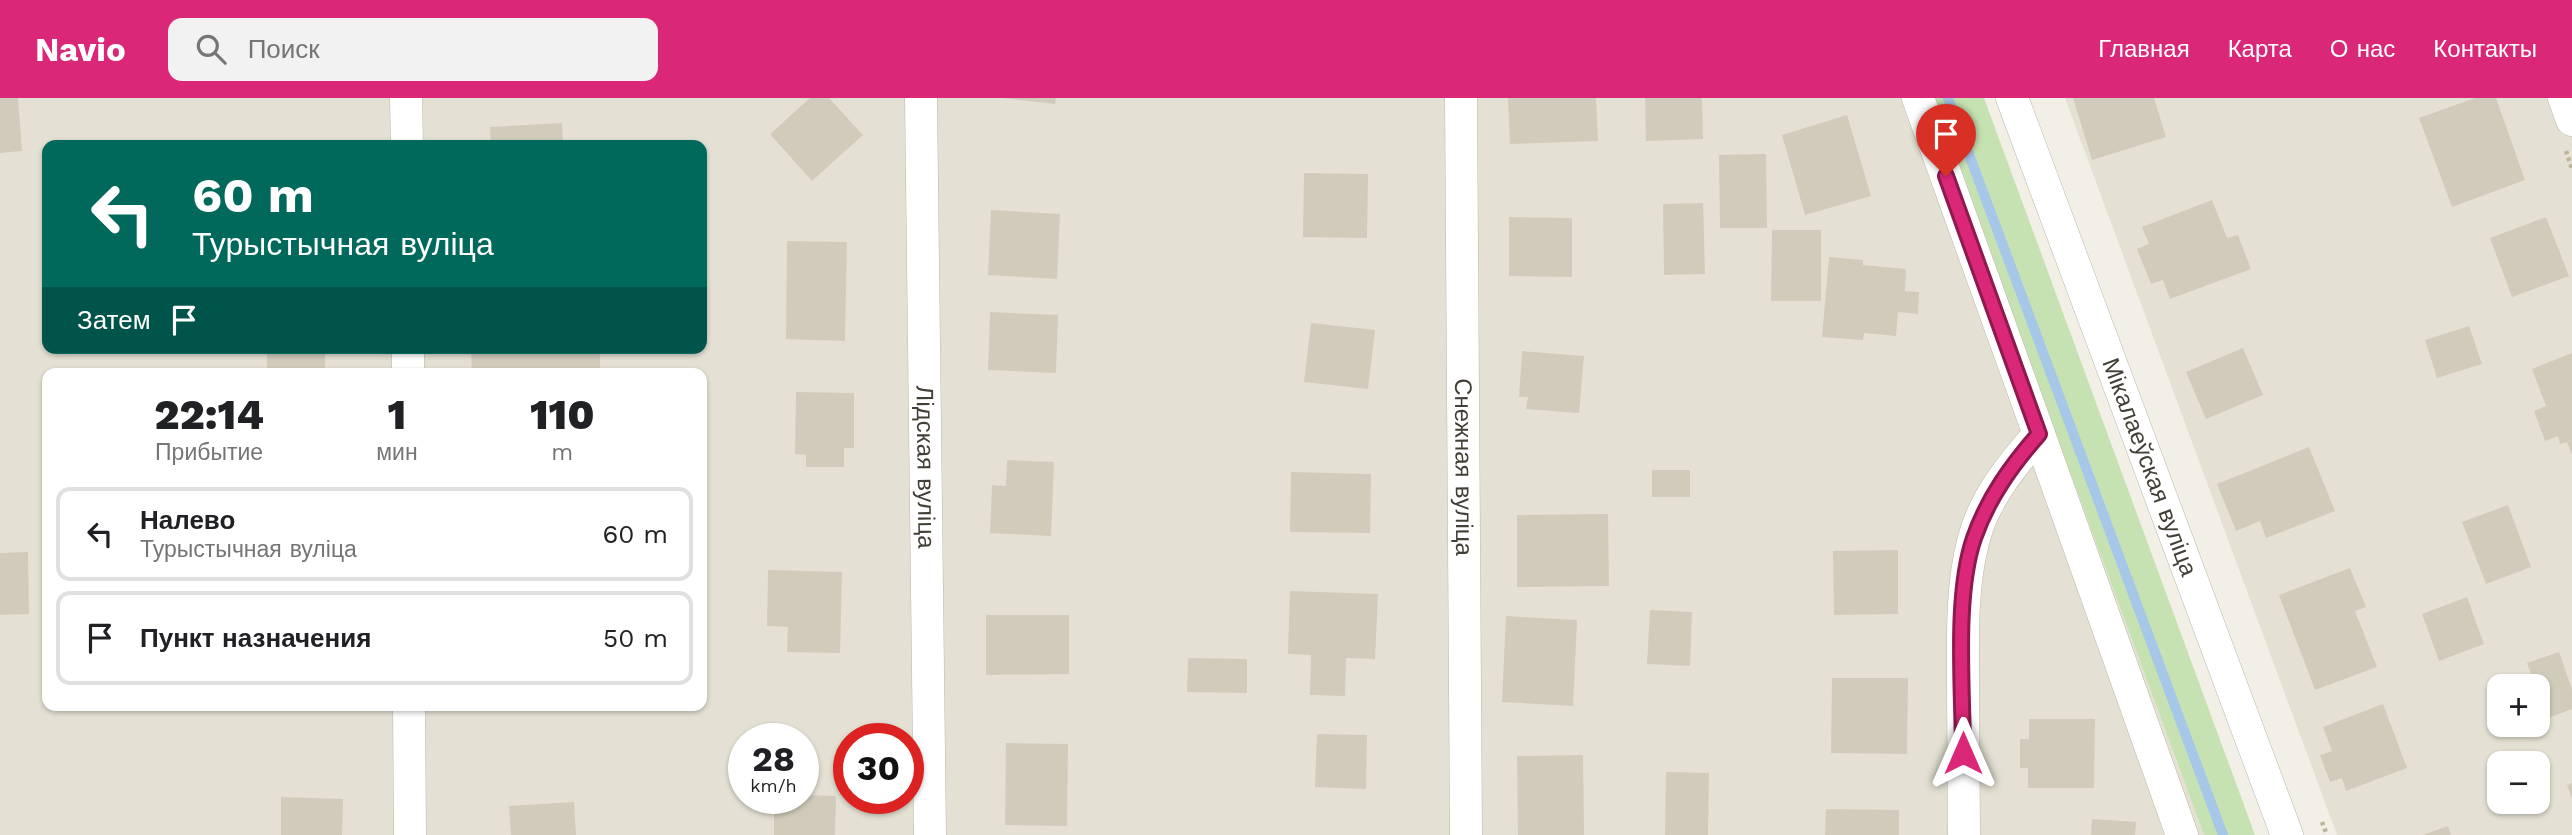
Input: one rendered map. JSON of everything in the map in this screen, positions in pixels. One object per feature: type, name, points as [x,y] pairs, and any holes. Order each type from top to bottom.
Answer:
[{"type":"street","points":[[407,98],[407,140]]},
{"type":"street","name":"Лідская вуліца","points":[[921,98],[930,835]]},
{"type":"street","name":"Снежная вуліца","points":[[1461,98],[1466,835]]},
{"type":"street","points":[[1918,98],[2182,835]]},
{"type":"street","name":"Мікалаеўская вуліца","points":[[2012,98],[2287,835]]},
{"type":"street","points":[[2564,98],[2572,120]]},
{"type":"street","points":[[1964,835],[1963,644],[1965,588],[1973,541],[1991,497],[2012,464],[2039,434]]},
{"type":"street","points":[[409,711],[410,835]]},
{"type":"shaded area","points":[[0,98],[1932,98],[2204,835],[0,835]]},
{"type":"shaded area","points":[[2065,98],[2572,98],[2572,835],[2337,835]]},
{"type":"green space","points":[[1932,98],[1984,98],[2255,835],[2204,835]]},
{"type":"building","points":[[0,98],[18,98],[22,151],[0,153]]},
{"type":"building","points":[[810,98],[829,98],[863,135],[812,181],[770,134]]},
{"type":"building","points":[[1003,98],[1056,98],[1055,104]]},
{"type":"building","points":[[1508,98],[1596,98],[1598,141],[1510,144]]},
{"type":"building","points":[[1645,98],[1702,98],[1703,139],[1646,141]]},
{"type":"building","points":[[2073,98],[2154,98],[2166,137],[2092,160]]},
{"type":"building","points":[[2475,98],[2496,98],[2525,180],[2452,207],[2419,118]]},
{"type":"building","points":[[1847,115],[1871,196],[1805,215],[1782,135]]},
{"type":"building","points":[[562,123],[563,140],[491,140],[490,127]]},
{"type":"building","points":[[1766,154],[1767,228],[1720,228],[1719,155]]},
{"type":"building","points":[[1304,173],[1368,174],[1367,238],[1303,237]]},
{"type":"building","points":[[2212,200],[2227,238],[2238,235],[2251,269],[2170,299],[2163,280],[2151,284],[2137,249],[2149,244],[2142,227]]},
{"type":"building","points":[[1703,203],[1705,274],[1664,275],[1663,204]]},
{"type":"building","points":[[991,210],[1060,214],[1057,279],[988,275]]},
{"type":"building","points":[[1509,217],[1572,218],[1572,277],[1509,276]]},
{"type":"building","points":[[2546,217],[2569,276],[2512,297],[2490,238]]},
{"type":"building","points":[[1772,230],[1821,230],[1821,301],[1771,301]]},
{"type":"building","points":[[787,241],[847,242],[845,341],[786,339]]},
{"type":"building","points":[[1829,257],[1863,260],[1863,265],[1906,269],[1905,291],[1919,292],[1918,314],[1898,312],[1896,336],[1864,333],[1863,340],[1822,337]]},
{"type":"building","points":[[990,312],[1058,315],[1056,373],[988,370]]},
{"type":"building","points":[[1311,323],[1375,330],[1368,389],[1304,382]]},
{"type":"building","points":[[2469,326],[2482,364],[2437,378],[2425,340]]},
{"type":"building","points":[[2243,348],[2263,395],[2206,419],[2186,372]]},
{"type":"building","points":[[1522,351],[1584,356],[1579,413],[1526,409],[1528,397],[1519,397]]},
{"type":"building","points":[[2572,353],[2572,455],[2567,442],[2560,444],[2558,436],[2545,441],[2534,411],[2546,406],[2532,369]]},
{"type":"building","points":[[267,354],[325,354],[325,368],[267,368]]},
{"type":"building","points":[[471,354],[600,354],[600,368],[472,368]]},
{"type":"building","points":[[796,392],[854,393],[854,448],[844,448],[844,467],[806,467],[806,455],[795,454]]},
{"type":"building","points":[[2309,447],[2335,511],[2266,538],[2260,521],[2236,531],[2217,484]]},
{"type":"building","points":[[1007,460],[1054,462],[1051,536],[990,533],[992,485],[1006,486]]},
{"type":"building","points":[[1652,470],[1690,470],[1690,497],[1652,497]]},
{"type":"building","points":[[1291,472],[1371,474],[1370,533],[1290,532]]},
{"type":"building","points":[[2508,505],[2531,567],[2486,584],[2462,522]]},
{"type":"building","points":[[1608,514],[1609,586],[1517,587],[1517,515]]},
{"type":"building","points":[[1898,550],[1898,614],[1834,615],[1833,551]]},
{"type":"building","points":[[28,552],[29,614],[0,615],[0,553]]},
{"type":"building","points":[[2350,568],[2366,607],[2355,611],[2377,667],[2315,690],[2279,595]]},
{"type":"building","points":[[768,570],[842,572],[840,653],[787,652],[788,627],[767,626]]},
{"type":"building","points":[[1290,591],[1378,594],[1375,659],[1346,658],[1345,696],[1310,695],[1311,655],[1288,654]]},
{"type":"building","points":[[2467,597],[2484,644],[2439,661],[2422,614]]},
{"type":"building","points":[[1650,610],[1692,612],[1690,666],[1647,664]]},
{"type":"building","points":[[986,615],[1069,615],[1069,674],[986,675]]},
{"type":"building","points":[[1506,616],[1577,620],[1573,706],[1502,702]]},
{"type":"building","points":[[2559,652],[2572,689],[2572,709],[2550,717],[2550,674],[2531,674],[2527,663]]},
{"type":"building","points":[[1188,658],[1247,659],[1247,693],[1187,692]]},
{"type":"building","points":[[1832,678],[1908,678],[1907,754],[1831,753]]},
{"type":"building","points":[[2383,704],[2407,768],[2346,791],[2342,778],[2330,782],[2320,755],[2332,751],[2323,727]]},
{"type":"building","points":[[2029,719],[2095,719],[2094,788],[2028,788],[2028,768],[2020,768],[2020,739],[2029,739]]},
{"type":"building","points":[[1317,734],[1367,735],[1366,789],[1315,787]]},
{"type":"building","points":[[1006,743],[1068,744],[1067,826],[1005,825]]},
{"type":"building","points":[[1583,755],[1584,835],[1518,835],[1517,756]]},
{"type":"building","points":[[1666,772],[1709,773],[1708,835],[1665,835]]},
{"type":"building","points":[[2572,783],[2572,799],[2567,785]]},
{"type":"building","points":[[819,795],[833,796],[835,835],[774,835],[774,814],[819,814]]},
{"type":"building","points":[[281,797],[343,799],[342,835],[281,835]]},
{"type":"building","points":[[574,802],[576,835],[511,835],[509,806]]},
{"type":"building","points":[[1826,809],[1899,810],[1899,835],[1825,835]]},
{"type":"building","points":[[2092,819],[2136,822],[2135,835],[2091,835]]},
{"type":"building","points":[[2448,826],[2451,835],[2423,835]]},
{"type":"waterway","points":[[1948,98],[2223,835]]},
{"type":"route","points":[[1946,176],[2039,434],[2012,464],[1991,497],[1973,541],[1965,588],[1963,753]]}]
